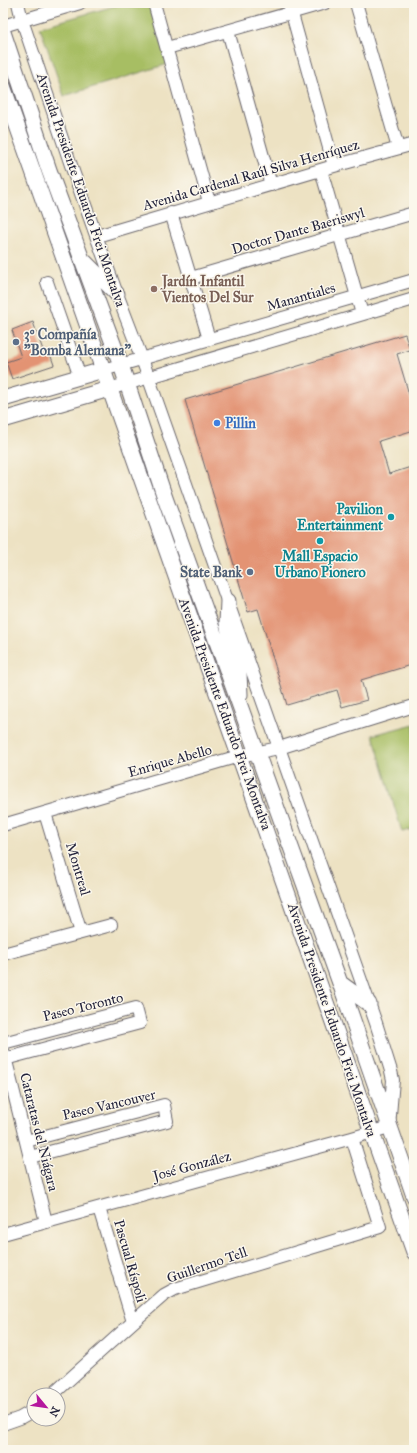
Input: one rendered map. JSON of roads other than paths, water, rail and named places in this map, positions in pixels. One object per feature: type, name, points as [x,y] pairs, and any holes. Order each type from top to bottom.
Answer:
[{"type":"main road","name":"Avenida Presidente Eduardo Frei Montalva","points":[[3,32],[49,170],[121,365],[165,498],[340,983],[414,1196]]},
{"type":"main road","name":"Avenida Presidente Eduardo Frei Montalva","points":[[3,86],[414,1252]]},
{"type":"main road","points":[[81,258],[117,294]]},
{"type":"main road","points":[[3,399],[103,370]]},
{"type":"main road","points":[[3,420],[109,388]]},
{"type":"main road","points":[[228,601],[228,630],[240,679],[239,704]]},
{"type":"main road","points":[[340,983],[369,1004]]},
{"type":"street","name":"Avenida Presidente Eduardo Frei Montalva","points":[[18,3],[22,20],[74,174],[117,294],[142,358],[369,1004],[391,1071],[393,1085],[389,1127]]},
{"type":"street","points":[[3,26],[80,3]]},
{"type":"street","points":[[154,3],[209,202]]},
{"type":"street","points":[[167,48],[228,31],[290,8],[325,3]]},
{"type":"street","points":[[356,3],[398,148]]},
{"type":"street","points":[[290,8],[334,166]]},
{"type":"street","points":[[228,31],[271,185]]},
{"type":"street","name":"Avenida Cardenal Raúl Silva Henríquez","points":[[97,236],[209,202],[414,144]]},
{"type":"street","points":[[321,170],[362,314]]},
{"type":"street","name":"Doctor Dante Baeriswyl","points":[[191,278],[414,213]]},
{"type":"street","points":[[171,214],[209,339]]},
{"type":"street","name":"Manantiales","points":[[103,370],[414,280]]},
{"type":"street","points":[[47,282],[80,377]]},
{"type":"street","points":[[109,388],[127,384],[414,299]]},
{"type":"street","name":"Enrique Abello","points":[[3,825],[239,756],[279,748],[414,706]]},
{"type":"street","name":"Montreal","points":[[46,813],[81,934]]},
{"type":"street","points":[[3,954],[111,925]]},
{"type":"street","name":"Paseo Toronto","points":[[3,1043],[136,1008],[140,1023],[4,1054]]},
{"type":"street","name":"Cataratas del Niágara","points":[[4,1054],[46,1222]]},
{"type":"street","name":"Paseo Vancouver","points":[[26,1141],[164,1105],[167,1121],[30,1157]]},
{"type":"street","name":"José González","points":[[3,1234],[389,1127]]},
{"type":"street","name":"Guillermo Tell","points":[[61,1387],[164,1295],[182,1286],[380,1227],[352,1138]]},
{"type":"street","name":"Pascual Ríspoli","points":[[99,1208],[133,1322]]},
{"type":"street","points":[[3,1424],[26,1415]]},
{"type":"place","name":"Jardín Infantil Vientos Del Sur","points":[[154,289]]},
{"type":"place","name":"3º Compañía \"Bomba Alemana\"","points":[[16,342]]},
{"type":"place","name":"Pillin","points":[[217,423]]},
{"type":"place","name":"Pavilion Entertainment","points":[[391,517]]},
{"type":"place","name":"Mall Espacio Urbano Pionero","points":[[320,541]]},
{"type":"place","name":"State Bank","points":[[250,572]]}]
